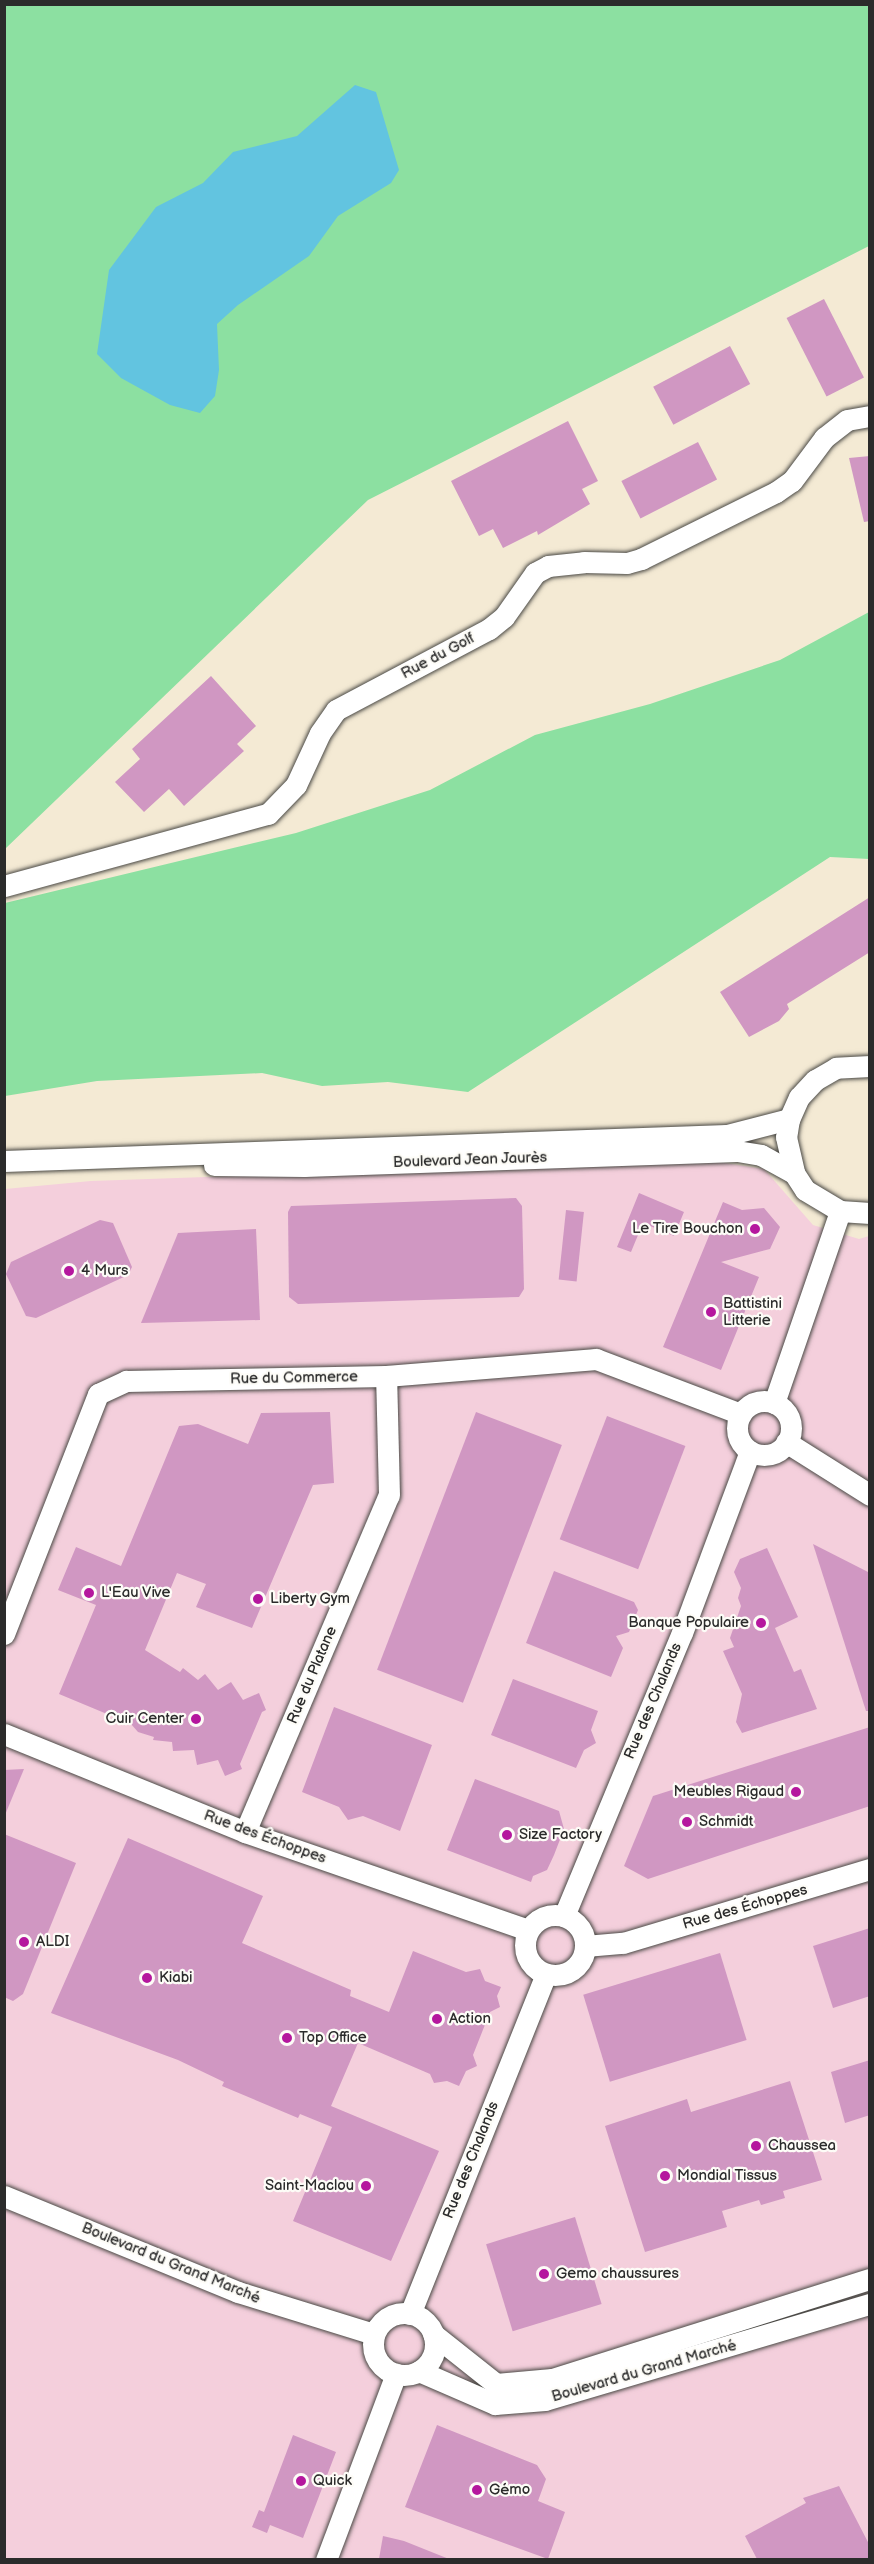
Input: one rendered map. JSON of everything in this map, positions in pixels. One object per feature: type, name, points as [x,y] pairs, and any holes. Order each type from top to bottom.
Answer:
[{"type":"street","name":"Rue du Golf","points":[[4,886],[268,814],[296,785],[320,733],[336,710],[489,629],[504,616],[535,573],[548,566],[584,562],[627,563],[641,559],[776,492],[798,474],[824,438],[847,420],[870,416]]},
{"type":"street","points":[[870,1066],[836,1068],[815,1080],[799,1097],[789,1119],[788,1155],[794,1173],[813,1196],[840,1211],[870,1213]]},
{"type":"street","name":"Boulevard Jean Jaurès","points":[[4,1161],[727,1135],[789,1119]]},
{"type":"street","name":"Boulevard Jean Jaurès","points":[[143,1155],[184,1165],[304,1166],[737,1151],[761,1155],[794,1173]]},
{"type":"street","points":[[774,1403],[840,1211]]},
{"type":"street","name":"Rue du Commerce","points":[[4,1634],[98,1394],[126,1382],[386,1376],[596,1359],[741,1414]]},
{"type":"street","name":"Rue du Platane","points":[[245,1832],[389,1495],[386,1376]]},
{"type":"street","points":[[774,1403],[789,1420],[786,1442],[774,1453],[750,1451],[739,1439],[741,1414],[752,1404],[774,1403]]},
{"type":"street","points":[[786,1442],[870,1495]]},
{"type":"street","name":"Rue des Chalands","points":[[564,1916],[682,1633],[750,1451]]},
{"type":"street","name":"Rue des Échoppes","points":[[4,1734],[245,1832],[528,1930]]},
{"type":"street","name":"Rue des Échoppes","points":[[585,1946],[623,1943],[870,1869]]},
{"type":"street","points":[[564,1916],[580,1928],[585,1946],[572,1969],[546,1974],[527,1956],[528,1930],[544,1917],[564,1916]]},
{"type":"street","name":"Rue des Chalands","points":[[410,2314],[546,1974]]},
{"type":"street","name":"Boulevard du Grand Marché","points":[[4,2196],[238,2292],[374,2334]]},
{"type":"street","name":"Boulevard du Grand Marché","points":[[433,2334],[496,2384],[552,2379],[870,2279]]},
{"type":"street","name":"Boulevard du Grand Marché","points":[[419,2371],[495,2404],[545,2400],[870,2304]]},
{"type":"street","points":[[410,2314],[428,2325],[433,2334],[433,2355],[419,2371],[396,2374],[376,2359],[374,2334],[384,2320],[410,2314]]},
{"type":"street","points":[[326,2559],[396,2374]]},
{"type":"shaded area","points":[[706,1160],[764,1169],[813,1225],[859,1239],[869,1236],[869,2559],[5,2560],[5,1189],[91,1181]]},
{"type":"green space","points":[[5,5],[869,5],[869,246],[368,500],[5,849]]},
{"type":"green space","points":[[869,612],[869,859],[830,857],[468,1092],[388,1082],[322,1086],[262,1073],[97,1081],[5,1096],[5,903],[296,833],[430,790],[535,735],[650,704],[780,660]]},
{"type":"water","points":[[355,85],[376,92],[399,170],[391,183],[338,216],[309,256],[238,305],[217,324],[219,370],[215,396],[200,413],[170,405],[121,378],[97,354],[109,270],[156,207],[203,183],[233,152],[297,136]]},
{"type":"building","points":[[824,299],[864,377],[827,396],[787,318]]},
{"type":"building","points":[[730,346],[750,384],[673,425],[653,387]]},
{"type":"building","points":[[568,421],[598,481],[582,489],[590,504],[538,535],[537,531],[503,548],[493,529],[479,536],[451,481]]},
{"type":"building","points":[[698,442],[717,479],[640,518],[621,481]]},
{"type":"building","points":[[870,456],[870,521],[864,522],[849,458]]},
{"type":"building","points":[[211,676],[256,726],[237,744],[244,751],[184,806],[169,789],[144,812],[115,782],[140,759],[132,749]]},
{"type":"building","points":[[870,897],[870,952],[787,1004],[789,1009],[779,1021],[749,1037],[720,992]]},
{"type":"building","points":[[639,1193],[684,1212],[674,1236],[643,1223],[631,1252],[617,1247]]},
{"type":"building","points":[[516,1198],[522,1206],[524,1289],[519,1297],[298,1304],[289,1297],[288,1212],[291,1206]]},
{"type":"building","name":"Battistini Litterie","points":[[723,1202],[742,1210],[764,1208],[780,1227],[770,1249],[721,1262],[759,1277],[721,1370],[663,1347]]},
{"type":"building","points":[[566,1210],[584,1212],[577,1281],[559,1280]]},
{"type":"building","name":"4 Murs","points":[[100,1220],[113,1223],[132,1267],[128,1275],[36,1318],[26,1316],[6,1274],[11,1262]]},
{"type":"building","points":[[256,1229],[260,1320],[141,1323],[178,1233]]},
{"type":"building","points":[[330,1412],[334,1483],[313,1485],[252,1628],[196,1607],[206,1584],[177,1573],[145,1650],[180,1672],[183,1668],[198,1680],[205,1674],[218,1690],[231,1682],[243,1700],[259,1693],[266,1710],[262,1712],[240,1764],[242,1769],[225,1776],[218,1760],[197,1765],[194,1750],[173,1751],[172,1742],[153,1740],[154,1737],[138,1732],[131,1724],[59,1694],[96,1605],[58,1590],[76,1547],[121,1566],[179,1426],[198,1424],[248,1444],[261,1413]]},
{"type":"building","points":[[476,1412],[562,1445],[463,1703],[377,1670]]},
{"type":"building","points":[[607,1416],[685,1446],[638,1569],[560,1539]]},
{"type":"building","points":[[813,1544],[870,1573],[870,1711],[866,1711]]},
{"type":"building","name":"Banque Populaire","points":[[767,1548],[798,1617],[775,1628],[794,1672],[801,1669],[817,1709],[742,1733],[736,1722],[742,1694],[723,1651],[734,1647],[730,1638],[741,1606],[738,1598],[741,1588],[734,1572],[740,1559]]},
{"type":"building","points":[[554,1571],[634,1602],[638,1610],[629,1632],[616,1636],[623,1648],[611,1677],[526,1643]]},
{"type":"building","points":[[513,1679],[598,1711],[591,1730],[596,1743],[584,1750],[576,1768],[491,1735]]},
{"type":"building","points":[[334,1707],[432,1745],[400,1831],[363,1816],[348,1820],[339,1807],[302,1792]]},
{"type":"building","points":[[870,1727],[870,1806],[648,1879],[624,1866],[653,1796]]},
{"type":"building","points":[[24,1769],[5,1815],[4,1815],[4,1770]]},
{"type":"building","name":"Size Factory","points":[[475,1779],[559,1811],[564,1829],[554,1855],[547,1870],[533,1876],[531,1882],[447,1850]]},
{"type":"building","name":"ALDI","points":[[4,1834],[76,1863],[23,1994],[13,2001],[4,1997]]},
{"type":"building","points":[[128,1838],[263,1896],[242,1943],[351,1990],[350,1996],[389,2012],[413,1951],[466,1972],[480,1969],[485,1981],[501,1987],[497,1996],[500,2007],[490,2012],[473,2055],[477,2066],[466,2071],[459,2086],[447,2081],[434,2083],[430,2074],[358,2043],[331,2106],[439,2151],[391,2261],[293,2221],[332,2127],[300,2114],[298,2118],[222,2086],[224,2082],[178,2060],[51,2013]]},
{"type":"building","points":[[870,1928],[870,1996],[833,2008],[813,1946]]},
{"type":"building","points":[[720,1953],[747,2040],[610,2082],[583,1995]]},
{"type":"building","points":[[870,2060],[870,2115],[845,2123],[831,2072]]},
{"type":"building","points":[[790,2081],[822,2180],[783,2191],[785,2198],[761,2205],[759,2200],[722,2211],[727,2227],[645,2252],[605,2126],[687,2099],[691,2112]]},
{"type":"building","name":"Gemo chaussures","points":[[575,2217],[602,2304],[513,2331],[486,2244]]},
{"type":"building","name":"Gémo","points":[[437,2425],[537,2465],[546,2479],[538,2501],[565,2512],[548,2559],[405,2507]]},
{"type":"building","name":"Quick","points":[[293,2435],[336,2452],[303,2538],[270,2525],[267,2533],[252,2527],[259,2510],[264,2512]]},
{"type":"building","points":[[839,2486],[870,2546],[870,2559],[757,2559],[745,2536],[806,2503],[803,2498]]},
{"type":"building","points":[[383,2536],[404,2541],[449,2559],[379,2559]]},
{"type":"place","name":"Le Tire Bouchon","points":[[755,1229]]},
{"type":"place","name":"4 Murs","points":[[69,1271]]},
{"type":"place","name":"Battistini Litterie","points":[[711,1312]]},
{"type":"place","name":"L'Eau Vive","points":[[89,1593]]},
{"type":"place","name":"Liberty Gym","points":[[258,1599]]},
{"type":"place","name":"Banque Populaire","points":[[761,1623]]},
{"type":"place","name":"Cuir Center","points":[[196,1719]]},
{"type":"place","name":"Meubles Rigaud","points":[[796,1792]]},
{"type":"place","name":"Schmidt","points":[[687,1822]]},
{"type":"place","name":"Size Factory","points":[[507,1835]]},
{"type":"place","name":"ALDI","points":[[24,1942]]},
{"type":"place","name":"Kiabi","points":[[147,1978]]},
{"type":"place","name":"Action","points":[[437,2019]]},
{"type":"place","name":"Top Office","points":[[287,2038]]},
{"type":"place","name":"Chaussea","points":[[756,2146]]},
{"type":"place","name":"Mondial Tissus","points":[[665,2176]]},
{"type":"place","name":"Saint-Maclou","points":[[366,2186]]},
{"type":"place","name":"Gemo chaussures","points":[[544,2274]]},
{"type":"place","name":"Quick","points":[[301,2481]]},
{"type":"place","name":"Gémo","points":[[477,2490]]}]
